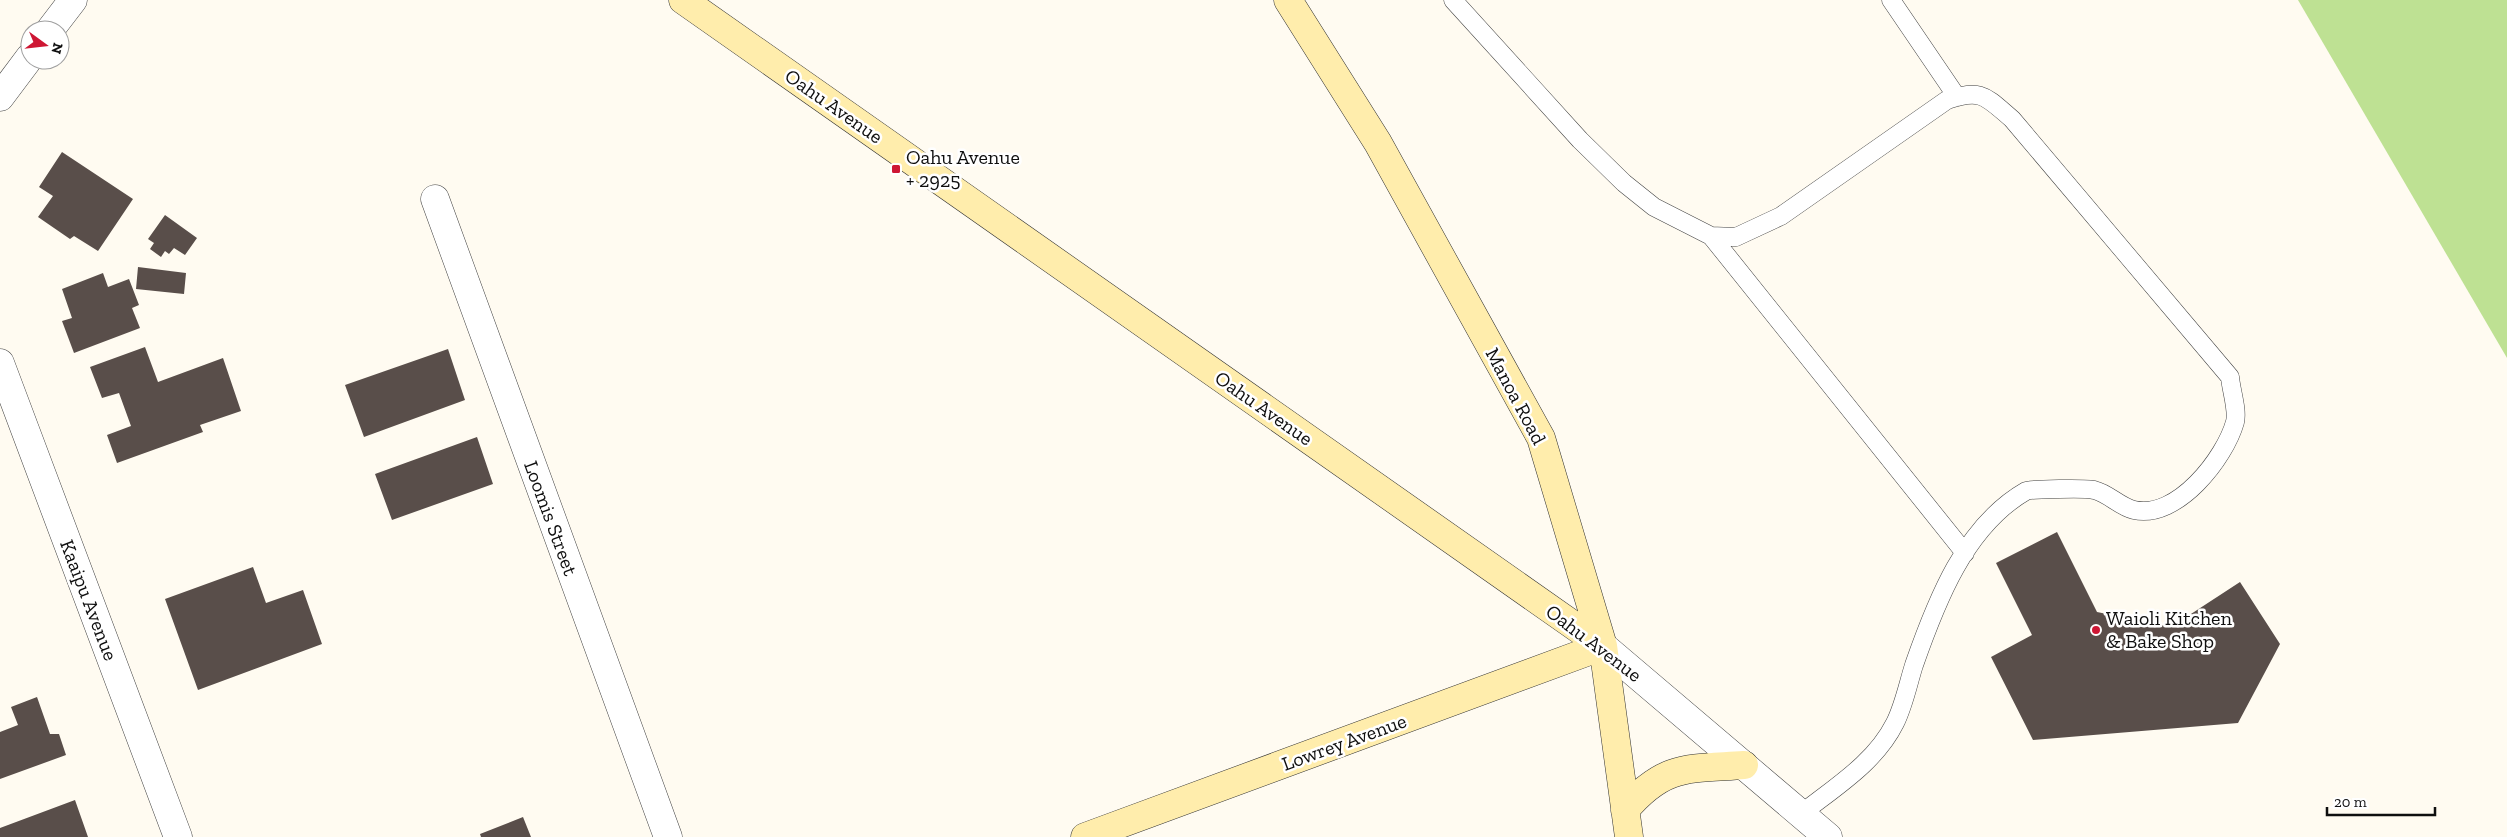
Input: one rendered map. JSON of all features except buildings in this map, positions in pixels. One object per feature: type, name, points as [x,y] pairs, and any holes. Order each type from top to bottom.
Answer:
[{"type":"street","points":[[57,20],[72,0]]},
{"type":"street","name":"Oahu Avenue","points":[[683,0],[1603,646],[1828,837]]},
{"type":"street","name":"Manoa Road","points":[[1288,0],[1378,143],[1541,438],[1603,646],[1629,837]]},
{"type":"street","points":[[0,97],[20,70]]},
{"type":"street","name":"Loomis Street","points":[[435,199],[668,837]]},
{"type":"street","name":"Kaaipu Avenue","points":[[0,363],[178,837]]},
{"type":"street","name":"Lowrey Avenue","points":[[1085,837],[1603,646]]},
{"type":"street","points":[[1625,810],[1640,792],[1654,781],[1670,774],[1690,768],[1744,766]]},
{"type":"lane","points":[[1453,0],[1580,140],[1624,183],[1654,207],[1711,236],[1966,552]]},
{"type":"lane","points":[[1891,0],[1957,97]]},
{"type":"lane","points":[[1711,236],[1736,237],[1781,216],[1947,100],[1969,93],[1987,98],[2012,119],[2230,377],[2235,420],[2218,461],[2198,484],[2155,510],[2134,510],[2095,490],[2028,490],[1992,518],[1952,571],[1929,622],[1895,722],[1869,761],[1801,814]]},
{"type":"green space","points":[[2298,0],[2507,0],[2507,358]]},
{"type":"place","name":"Oahu Avenue + 2925","points":[[896,169]]},
{"type":"place","name":"Waioli Kitchen & Bake Shop","points":[[2096,630]]}]
